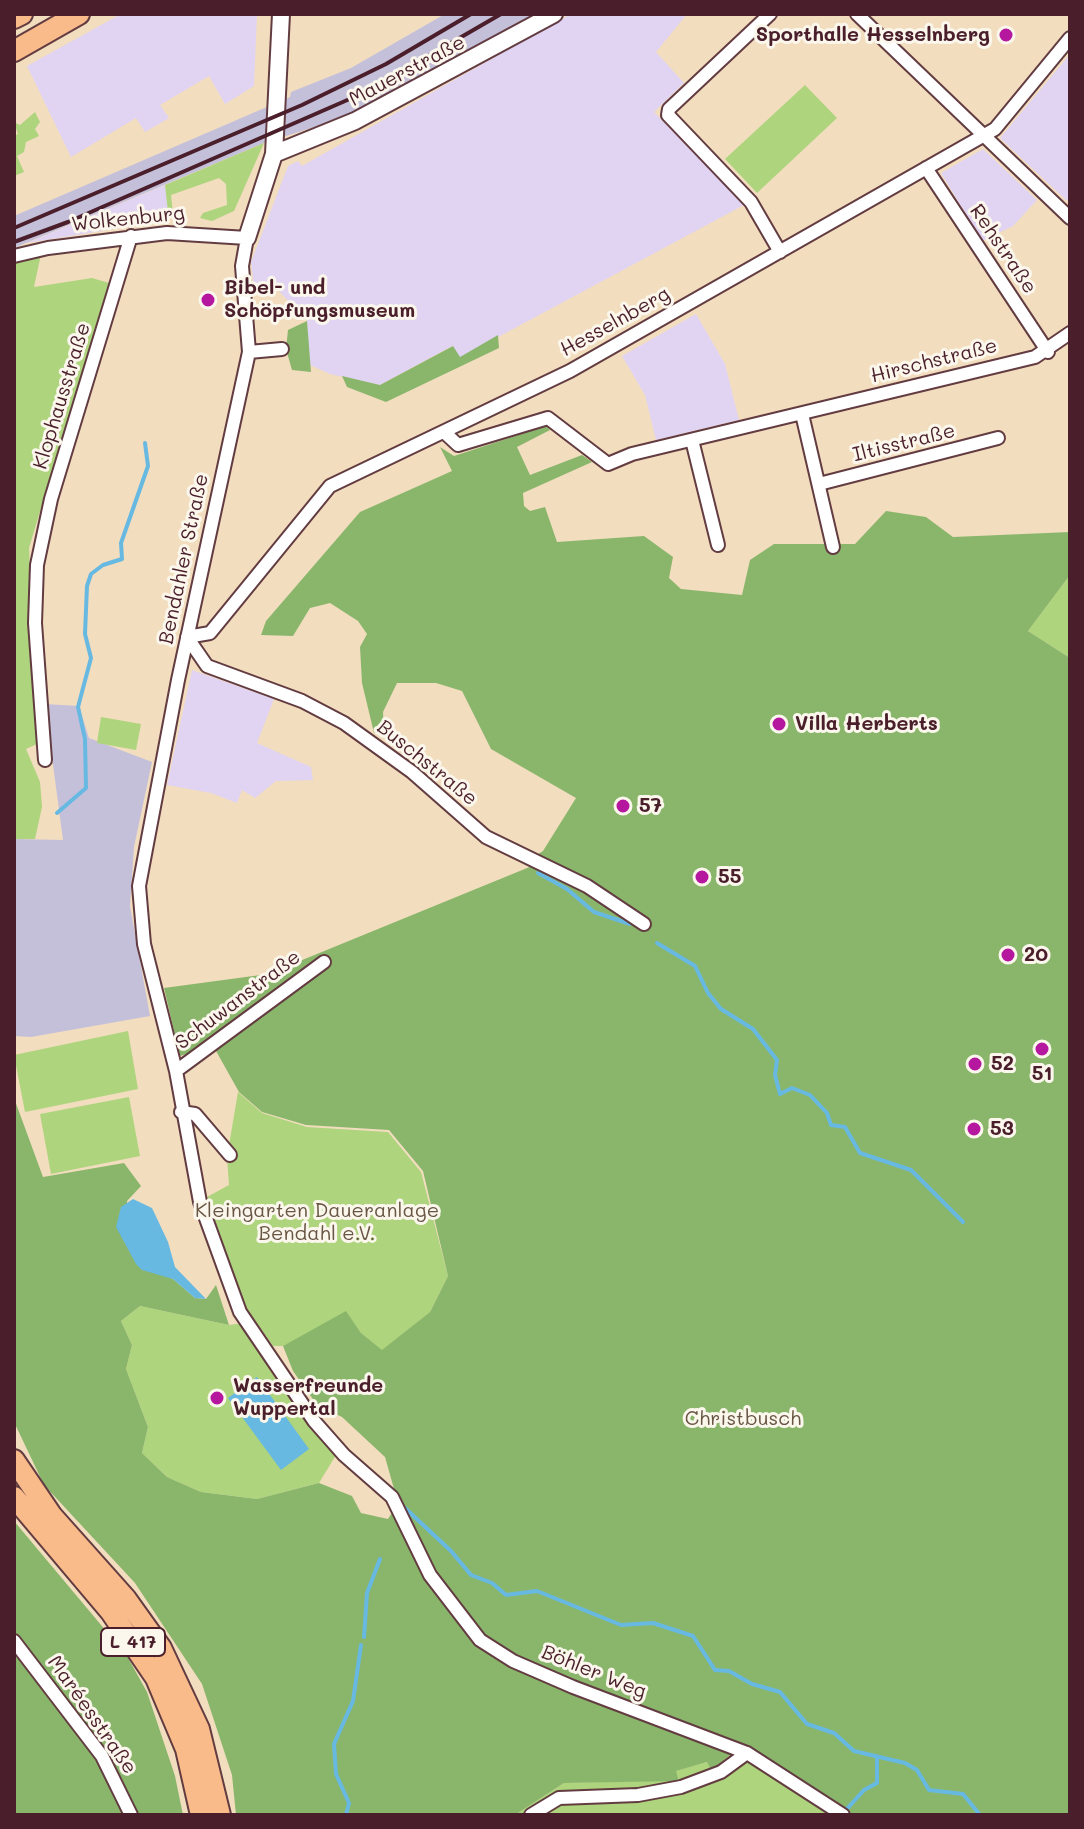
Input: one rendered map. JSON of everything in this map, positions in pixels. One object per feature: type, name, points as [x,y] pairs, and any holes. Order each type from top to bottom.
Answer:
[{"type":"main road","points":[[14,18],[22,14]]},
{"type":"main road","points":[[14,51],[79,14]]},
{"type":"main road","name":"L 417","points":[[14,1460],[47,1509],[126,1599],[161,1648],[199,1729],[220,1815]]},
{"type":"main road","name":"L 417","points":[[14,1497],[111,1612],[156,1678],[186,1749],[201,1815]]},
{"type":"street","name":"Bendahler Straße","points":[[281,14],[274,154],[247,238],[242,266],[249,352],[187,637],[139,886],[144,944],[176,1071],[181,1112],[200,1202],[240,1312],[314,1421],[344,1455],[392,1497]]},
{"type":"street","name":"Mauerstraße","points":[[274,154],[355,121],[554,14]]},
{"type":"street","points":[[770,14],[669,109],[668,115],[751,202],[780,252]]},
{"type":"street","points":[[857,14],[1070,218]]},
{"type":"street","name":"Hesselnberg","points":[[187,637],[210,633],[330,486],[570,371],[984,136],[995,129],[1070,38]]},
{"type":"street","name":"Rehstraße","points":[[926,168],[1048,352]]},
{"type":"street","name":"Wolkenburg","points":[[14,256],[131,236],[195,233],[247,238]]},
{"type":"street","name":"Klophausstraße","points":[[45,760],[35,623],[37,565],[51,499],[131,236]]},
{"type":"street","name":"Hirschstraße","points":[[444,432],[458,445],[548,418],[608,464],[632,454],[1048,352],[1070,333]]},
{"type":"street","points":[[249,352],[282,349]]},
{"type":"street","points":[[802,414],[833,547]]},
{"type":"street","name":"Iltisstraße","points":[[819,484],[998,438]]},
{"type":"street","points":[[692,440],[718,545]]},
{"type":"street","name":"Buschstraße","points":[[187,637],[207,666],[302,701],[344,723],[412,772],[486,837],[587,886],[644,924]]},
{"type":"street","name":"Schuwanstraße","points":[[176,1071],[324,962]]},
{"type":"street","points":[[181,1112],[195,1114],[230,1155]]},
{"type":"street","name":"Böhler Weg","points":[[392,1497],[430,1575],[480,1640],[513,1661],[573,1687],[747,1753],[843,1815]]},
{"type":"street","name":"Maréesstraße","points":[[14,1641],[102,1756],[131,1815]]},
{"type":"street","points":[[531,1815],[559,1798],[638,1795],[681,1787],[721,1772],[747,1753]]},
{"type":"shaded area","points":[[121,14],[257,14],[254,86],[225,104],[209,76],[160,105],[169,118],[145,132],[136,118],[71,157],[27,66]]},
{"type":"shaded area","points":[[445,14],[534,14],[346,117],[264,143],[14,248],[14,216],[290,97],[291,92],[351,68]]},
{"type":"shaded area","points":[[571,14],[687,14],[656,52],[684,83],[654,112],[744,205],[459,358],[452,346],[380,385],[330,374],[308,364],[307,321],[277,289],[254,290],[251,262],[288,166],[298,161],[302,166]]},
{"type":"shaded area","points":[[1070,54],[1070,198],[1067,201],[1000,138]]},
{"type":"shaded area","points":[[983,149],[1037,200],[1013,226],[982,241],[941,173]]},
{"type":"shaded area","points":[[165,185],[169,220],[27,243]]},
{"type":"shaded area","points":[[696,314],[725,364],[739,420],[656,440],[645,395],[622,356]]},
{"type":"shaded area","points":[[192,670],[274,699],[257,743],[311,767],[313,780],[276,781],[255,798],[242,790],[237,803],[211,793],[167,785]]},
{"type":"shaded area","points":[[45,704],[79,706],[89,738],[152,762],[134,847],[130,906],[150,1016],[31,1037],[14,1036],[14,839],[63,840]]},
{"type":"green space","points":[[805,85],[837,118],[757,193],[725,159]]},
{"type":"green space","points":[[35,112],[40,122],[35,129],[39,136],[26,142],[24,152],[17,156],[24,172],[14,176],[14,136],[18,134],[14,122],[20,125]]},
{"type":"green space","points":[[264,143],[234,211],[212,221],[200,218],[203,213],[227,205],[226,184],[219,178],[171,195],[173,215],[169,220],[165,185]]},
{"type":"green space","points":[[41,254],[34,287],[92,278],[109,283],[29,548],[39,743],[26,749],[40,782],[42,807],[35,839],[14,839],[14,264]]},
{"type":"green space","points":[[307,321],[311,372],[292,370],[286,349],[288,330]]},
{"type":"green space","points":[[498,335],[499,348],[386,402],[347,387],[342,376],[380,385],[453,346],[460,357]]},
{"type":"green space","name":"Christbusch","points":[[546,426],[550,430],[517,447],[530,475],[582,455],[592,462],[523,493],[524,506],[530,511],[545,507],[557,542],[644,536],[673,557],[669,578],[681,589],[742,595],[750,560],[774,544],[855,544],[886,511],[926,517],[953,537],[1070,532],[1070,575],[1028,631],[1070,658],[1070,1815],[833,1815],[736,1750],[711,1770],[707,1762],[676,1771],[679,1781],[564,1783],[515,1815],[236,1815],[232,1775],[202,1684],[135,1583],[44,1485],[14,1422],[14,1098],[43,1177],[124,1163],[141,1186],[127,1201],[130,1251],[137,1264],[173,1279],[195,1298],[206,1299],[216,1285],[229,1325],[140,1306],[121,1321],[132,1345],[126,1369],[148,1427],[142,1453],[167,1477],[201,1492],[257,1499],[319,1483],[352,1496],[361,1513],[388,1519],[398,1503],[385,1457],[342,1417],[317,1405],[293,1371],[283,1346],[346,1311],[361,1333],[382,1350],[430,1312],[448,1276],[423,1171],[389,1130],[306,1125],[262,1112],[239,1092],[211,1042],[180,1056],[164,988],[268,974],[532,866],[530,859],[543,851],[576,798],[491,749],[462,691],[436,683],[397,683],[383,712],[384,731],[374,733],[362,683],[360,647],[367,634],[358,621],[330,603],[310,608],[293,636],[261,635],[266,621],[360,512],[452,471],[440,447],[454,456]]},
{"type":"green space","points":[[1070,575],[1070,658],[1028,631]]},
{"type":"green space","points":[[101,717],[141,724],[136,750],[97,743]]},
{"type":"green space","points":[[128,1031],[138,1089],[25,1112],[14,1055]]},
{"type":"green space","name":"Kleingarten Daueranlage Bendahl e.V.","points":[[238,1092],[262,1113],[307,1127],[388,1132],[421,1172],[448,1276],[430,1312],[382,1351],[361,1333],[346,1312],[314,1332],[283,1346],[273,1346],[240,1300],[207,1197],[229,1185],[227,1157]]},
{"type":"green space","points":[[129,1097],[140,1156],[51,1174],[40,1114]]},
{"type":"green space","name":"Wasserfreunde Wuppertal","points":[[140,1306],[229,1325],[244,1323],[336,1455],[319,1483],[257,1499],[201,1492],[167,1477],[142,1453],[148,1427],[126,1369],[132,1345],[121,1321]]},
{"type":"green space","points":[[14,1521],[127,1656],[147,1692],[175,1776],[183,1815],[14,1815],[14,1655],[25,1648],[14,1632]]},
{"type":"green space","points":[[736,1749],[833,1815],[515,1815],[564,1783],[679,1780],[675,1771],[707,1762],[711,1769]]},
{"type":"water","points":[[133,1199],[152,1208],[168,1242],[175,1267],[206,1299],[195,1298],[173,1279],[142,1270],[136,1264],[116,1227],[121,1207]]},
{"type":"water","points":[[257,1377],[309,1449],[281,1470],[228,1398]]},
{"type":"waterway","points":[[57,813],[86,788],[85,739],[78,707],[91,658],[85,634],[87,586],[91,574],[103,565],[122,559],[121,543],[148,466],[145,443]]},
{"type":"waterway","points":[[538,873],[567,889],[594,912],[630,924]]},
{"type":"waterway","points":[[657,943],[695,966],[708,993],[721,1009],[753,1029],[777,1060],[775,1075],[780,1094],[792,1088],[810,1095],[827,1113],[831,1125],[845,1127],[860,1153],[911,1170],[963,1222]]},
{"type":"waterway","points":[[405,1508],[451,1551],[471,1575],[492,1583],[506,1595],[537,1591],[621,1625],[653,1623],[693,1636],[715,1670],[729,1671],[752,1684],[780,1692],[807,1724],[834,1733],[854,1751],[905,1763],[917,1770],[929,1790],[963,1794],[980,1815]]},
{"type":"waterway","points":[[364,1637],[367,1593],[380,1559]]},
{"type":"waterway","points":[[346,1815],[349,1803],[336,1774],[334,1744],[353,1701],[361,1645]]},
{"type":"waterway","points":[[845,1811],[864,1790],[877,1783],[877,1758]]},
{"type":"railway","points":[[14,228],[302,105],[386,64],[471,14]]},
{"type":"railway","points":[[14,242],[68,222],[368,91],[501,14]]},
{"type":"place","name":"Sporthalle Hesselnberg","points":[[1006,35]]},
{"type":"place","name":"Bibel- und Schöpfungsmuseum","points":[[208,300]]},
{"type":"place","name":"Villa Herberts","points":[[779,724]]},
{"type":"place","name":"57","points":[[623,806]]},
{"type":"place","name":"55","points":[[702,877]]},
{"type":"place","name":"20","points":[[1008,955]]},
{"type":"place","name":"51","points":[[1042,1049]]},
{"type":"place","name":"52","points":[[975,1064]]},
{"type":"place","name":"53","points":[[974,1129]]},
{"type":"place","name":"Wasserfreunde Wuppertal","points":[[217,1398]]}]
